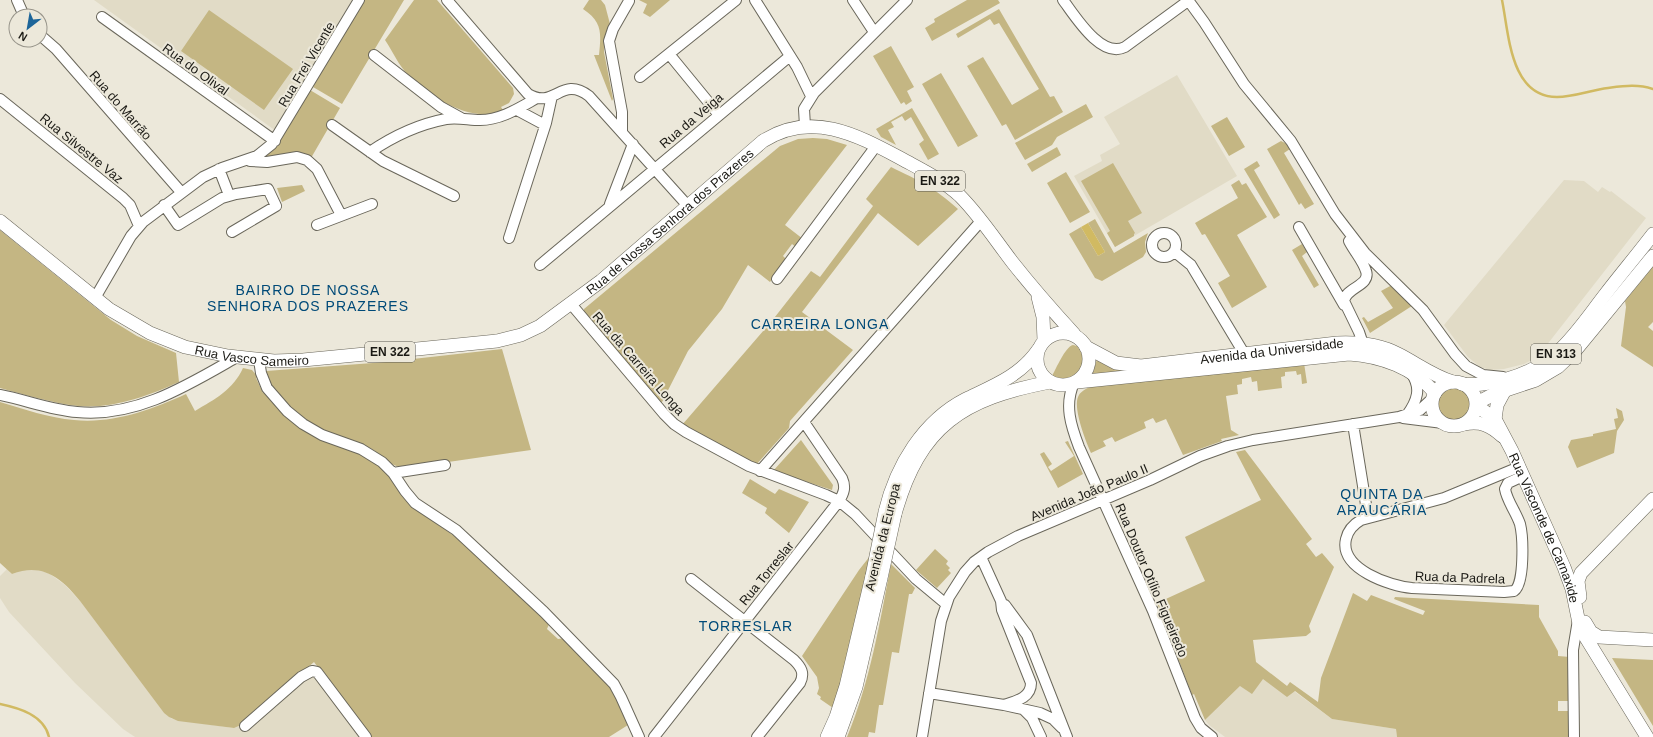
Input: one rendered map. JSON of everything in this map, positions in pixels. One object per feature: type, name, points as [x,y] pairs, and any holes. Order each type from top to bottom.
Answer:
[{"type":"main road","name":"EN 322","points":[[805,126],[824,127],[857,137],[918,168],[948,187],[964,201],[1035,292],[1086,347]]},
{"type":"main road","name":"Rua de Nossa Senhora dos Prazeres","points":[[540,326],[598,283],[763,141],[783,131],[805,126]]},
{"type":"main road","name":"Rua Vasco Sameiro","points":[[0,221],[95,298],[129,321],[165,340],[192,349],[259,360],[303,360],[472,344],[513,337],[529,332],[540,326]]},
{"type":"main road","name":"Avenida da Universidade","points":[[1086,347],[1116,363],[1133,366],[1245,355],[1337,343],[1363,344],[1380,347],[1397,353],[1437,376],[1458,383],[1480,385],[1511,378],[1542,365],[1567,344],[1653,234]]},
{"type":"main road","points":[[1464,424],[1471,419],[1477,406],[1489,396],[1536,380],[1548,374],[1563,363],[1653,256]]},
{"type":"main road","name":"EN 322","points":[[1035,292],[1042,310],[1041,345],[1038,366],[1041,373],[1050,382]]},
{"type":"main road","points":[[1041,345],[1050,335],[1058,332],[1074,334]]},
{"type":"main road","name":"Avenida da Europa","points":[[838,737],[856,687],[890,513],[892,489],[902,466],[910,451],[929,427],[956,405],[1022,369],[1041,345]]},
{"type":"main road","points":[[1050,382],[1062,386],[1075,383],[1084,374],[1088,363],[1086,347]]},
{"type":"main road","name":"Avenida da Universidade","points":[[1075,383],[1349,354],[1375,357],[1409,371],[1426,384],[1434,395]]},
{"type":"main road","name":"Avenida da Europa","points":[[890,513],[919,454],[937,432],[949,421],[973,405],[996,395],[1050,382]]},
{"type":"main road","points":[[1505,390],[1497,405],[1495,419],[1477,406],[1472,391],[1458,383],[1441,387],[1434,395],[1433,410],[1437,418],[1443,423],[1452,426],[1473,422],[1483,423],[1491,426],[1505,438]]},
{"type":"main road","name":"Rua Visconde de Carnaxide","points":[[1495,419],[1521,471],[1565,570],[1572,589],[1578,620],[1582,630],[1647,737]]},
{"type":"main road","points":[[1651,504],[1583,570],[1579,577],[1578,583],[1585,621],[1591,632],[1604,637],[1653,640]]},
{"type":"main road","points":[[1565,570],[1574,573],[1583,570]]},
{"type":"main road","name":"Avenida da Europa","points":[[827,737],[836,717],[846,686],[877,577]]},
{"type":"main road","points":[[1591,645],[1604,637]]},
{"type":"street","name":"Rua Frei Vicente","points":[[246,161],[262,154],[275,141],[358,0]]},
{"type":"street","points":[[447,0],[528,94],[537,98],[546,99],[567,89],[575,88],[582,91],[596,103],[688,206]]},
{"type":"street","points":[[640,77],[736,0]]},
{"type":"street","points":[[755,0],[790,56],[811,96]]},
{"type":"street","points":[[853,0],[874,32]]},
{"type":"street","points":[[805,126],[804,109],[811,96],[907,0]]},
{"type":"street","points":[[1063,0],[1095,38],[1106,47],[1115,50],[1125,47],[1188,0],[1204,22],[1240,79],[1291,141],[1327,201],[1347,231],[1365,253],[1424,310],[1464,364],[1483,375],[1511,378]]},
{"type":"street","points":[[622,132],[622,112],[609,41],[613,29],[629,1]]},
{"type":"street","name":"Rua do Olival","points":[[102,18],[275,141]]},
{"type":"street","name":"Rua do Marrão","points":[[48,42],[56,49],[181,192]]},
{"type":"street","points":[[669,54],[719,114]]},
{"type":"street","points":[[374,55],[441,107],[461,118]]},
{"type":"street","name":"Rua da Veiga","points":[[540,265],[654,168],[790,56]]},
{"type":"street","points":[[509,238],[545,125],[552,96]]},
{"type":"street","points":[[370,152],[386,142],[424,126],[446,120],[461,118],[490,119],[500,117],[517,110],[537,98]]},
{"type":"street","name":"Rua Silvestre Vaz","points":[[0,99],[123,198],[130,205],[139,226]]},
{"type":"street","points":[[517,110],[545,125]]},
{"type":"street","points":[[332,125],[370,152],[390,164],[454,196]]},
{"type":"street","name":"Rua da Veiga","points":[[610,206],[633,144]]},
{"type":"street","points":[[777,279],[876,146]]},
{"type":"street","points":[[95,298],[131,236],[139,226],[181,192],[219,169],[246,161],[267,162],[296,157],[307,160],[313,164],[318,171],[341,215]]},
{"type":"street","points":[[219,169],[229,195]]},
{"type":"street","points":[[164,205],[178,225],[216,201],[229,195],[268,189],[276,206],[232,232]]},
{"type":"street","points":[[1327,201],[1338,224],[1366,272],[1366,278],[1364,281],[1346,295],[1344,299],[1345,307]]},
{"type":"street","points":[[317,225],[372,204]]},
{"type":"street","points":[[760,471],[981,221]]},
{"type":"street","points":[[1299,227],[1359,332],[1363,344]]},
{"type":"street","points":[[1175,252],[1191,265],[1245,355]]},
{"type":"street","name":"Rua da Carreira Longa","points":[[571,304],[668,419],[692,436],[760,471],[839,501],[855,514],[916,579],[946,604]]},
{"type":"street","points":[[0,395],[70,412],[94,413],[114,411],[170,394],[236,357]]},
{"type":"street","points":[[259,360],[261,373],[266,388],[287,411],[303,424],[322,435],[369,453],[382,462],[393,472],[405,491],[415,503],[456,530],[544,612],[609,678],[621,697],[639,737]]},
{"type":"street","points":[[1403,416],[1416,401],[1418,393],[1415,381],[1409,371]]},
{"type":"street","name":"Rua Doutor Otílio Figueiredo","points":[[1075,383],[1071,390],[1069,402],[1072,427],[1082,453],[1104,499],[1154,614],[1192,712],[1201,728],[1212,737]]},
{"type":"street","points":[[1403,416],[1423,408],[1434,395]]},
{"type":"street","points":[[1403,416],[1443,423]]},
{"type":"street","name":"Avenida João Paulo II","points":[[922,737],[941,621],[946,604],[962,576],[981,557],[996,547],[1013,539],[1200,456],[1228,446],[1246,441],[1403,416]]},
{"type":"street","points":[[804,422],[844,483],[844,491],[839,501]]},
{"type":"street","points":[[1353,424],[1368,517],[1444,498],[1521,471]]},
{"type":"street","points":[[393,472],[445,465]]},
{"type":"street","name":"Rua da Padrela","points":[[1368,517],[1355,524],[1347,535],[1346,547],[1352,561],[1380,581],[1402,587],[1504,592],[1514,591],[1519,585],[1521,577],[1522,535],[1518,520],[1505,491],[1506,485],[1521,471]]},
{"type":"street","name":"Rua Torreslar","points":[[654,737],[839,501]]},
{"type":"street","points":[[981,557],[1000,601],[1002,610],[1031,683],[1030,690],[1027,695],[1004,705]]},
{"type":"street","points":[[691,579],[794,660],[803,673],[800,684],[757,737]]},
{"type":"street","points":[[1000,601],[1027,636],[1066,735]]},
{"type":"street","points":[[1574,737],[1574,648],[1578,620]]},
{"type":"street","points":[[1574,648],[1580,641],[1591,645]]},
{"type":"street","points":[[245,726],[303,675],[312,671],[317,672],[366,737]]},
{"type":"street","points":[[929,694],[1004,705],[1048,716],[1057,722],[1066,735]]},
{"type":"street","points":[[1024,710],[1032,718],[1041,737]]},
{"type":"shaded area","points":[[94,0],[352,0],[276,131]]},
{"type":"shaded area","points":[[363,0],[404,0],[342,104],[313,87]]},
{"type":"shaded area","points":[[414,0],[437,0],[513,88],[514,94],[509,103],[501,107],[503,110],[491,114],[479,114],[453,106],[428,92],[405,72],[385,40]]},
{"type":"shaded area","points":[[589,0],[601,0],[605,5],[610,24],[604,42],[604,52],[613,99],[612,101],[594,55],[599,55],[599,29],[590,14],[583,9]]},
{"type":"shaded area","points":[[639,0],[670,0],[650,17],[643,13],[647,4]]},
{"type":"shaded area","points":[[967,0],[998,0],[1000,3],[932,41],[925,28],[935,22],[934,19]]},
{"type":"shaded area","points":[[999,9],[1050,97],[1054,96],[1063,112],[1015,140],[1006,124],[1002,126],[967,66],[983,57],[1012,105],[1039,89],[999,23],[994,25],[990,19],[958,38],[956,34]]},
{"type":"shaded area","points":[[209,10],[293,69],[264,110],[181,51]]},
{"type":"shaded area","points":[[891,46],[914,87],[907,91],[912,101],[906,105],[904,102],[901,104],[873,56]]},
{"type":"shaded area","points":[[941,73],[978,136],[958,147],[922,84]]},
{"type":"shaded area","points":[[1177,75],[1237,176],[1115,247],[1074,176],[1102,161],[1100,155],[1120,144],[1104,117]]},
{"type":"shaded area","points":[[310,90],[340,108],[311,158],[302,153],[268,158],[266,154],[280,140]]},
{"type":"shaded area","points":[[1086,104],[1093,117],[1057,137],[1052,145],[1025,160],[1015,143]]},
{"type":"shaded area","points":[[912,108],[939,154],[928,160],[919,144],[924,140],[911,117],[905,121],[902,116],[891,122],[894,127],[888,130],[896,145],[881,137],[876,129]]},
{"type":"shaded area","points":[[1227,117],[1245,147],[1229,156],[1211,126]]},
{"type":"shaded area","points":[[798,139],[827,139],[847,145],[785,225],[803,239],[797,248],[792,244],[783,256],[787,260],[770,282],[748,265],[722,309],[688,351],[660,406],[584,313],[584,309],[780,146]]},
{"type":"shaded area","points":[[1281,141],[1287,144],[1290,149],[1284,153],[1314,204],[1305,209],[1301,203],[1299,205],[1267,149]]},
{"type":"shaded area","points":[[1057,147],[1061,155],[1032,172],[1027,164]]},
{"type":"shaded area","points":[[1257,161],[1260,166],[1254,170],[1280,215],[1274,219],[1244,169]]},
{"type":"shaded area","points":[[1113,163],[1142,213],[1128,221],[1135,233],[1134,236],[1115,247],[1107,233],[1110,231],[1081,181]]},
{"type":"shaded area","points":[[891,167],[910,176],[942,195],[958,209],[918,246],[878,213],[802,312],[853,350],[790,421],[789,428],[756,465],[682,425],[771,322],[811,271],[820,277],[873,206],[866,199]]},
{"type":"shaded area","points":[[1066,172],[1090,212],[1070,223],[1047,183]]},
{"type":"shaded area","points":[[1239,180],[1242,185],[1246,183],[1267,217],[1237,235],[1267,287],[1232,308],[1218,283],[1230,276],[1205,234],[1202,235],[1195,223],[1238,198],[1231,185]]},
{"type":"shaded area","points":[[1564,180],[1584,181],[1598,192],[1602,187],[1610,192],[1611,191],[1646,218],[1546,346],[1542,355],[1524,364],[1504,369],[1490,370],[1480,367],[1468,357],[1444,325]]},
{"type":"shaded area","points":[[302,185],[305,191],[282,202],[277,188]]},
{"type":"shaded area","points":[[1095,219],[1114,253],[1148,233],[1145,242],[1146,252],[1143,257],[1102,281],[1095,278],[1069,234],[1081,227],[1098,256],[1105,252],[1088,223]]},
{"type":"shaded area","points":[[1088,223],[1105,252],[1098,256],[1081,227]]},
{"type":"shaded area","points":[[0,230],[111,320],[137,336],[176,353],[179,382],[143,397],[117,403],[91,406],[58,403],[0,388]]},
{"type":"shaded area","points":[[1302,244],[1307,252],[1302,256],[1319,285],[1314,288],[1292,250]]},
{"type":"shaded area","points":[[1653,266],[1653,322],[1648,327],[1653,331],[1653,367],[1621,346],[1626,307],[1625,301]]},
{"type":"shaded area","points":[[1392,285],[1415,304],[1370,333],[1362,318],[1364,317],[1368,322],[1393,308],[1381,291]]},
{"type":"shaded area","points":[[1073,345],[1077,346],[1083,360],[1079,372],[1067,378],[1052,376],[1064,354]]},
{"type":"shaded area","points":[[502,349],[531,450],[407,468],[395,466],[370,448],[330,434],[300,417],[282,401],[275,392],[266,371],[386,362]]},
{"type":"shaded area","points":[[1097,359],[1121,370],[1125,371],[1092,376]]},
{"type":"shaded area","points":[[1304,363],[1307,383],[1302,384],[1301,374],[1297,375],[1296,371],[1285,372],[1285,376],[1281,377],[1282,388],[1258,391],[1257,381],[1252,382],[1251,377],[1242,379],[1242,384],[1237,385],[1238,394],[1226,396],[1231,430],[1239,435],[1221,439],[1222,441],[1183,455],[1166,419],[1156,423],[1153,418],[1144,422],[1146,428],[1115,442],[1112,437],[1103,441],[1106,446],[1091,453],[1083,434],[1077,409],[1077,402],[1080,394],[1090,387]]},
{"type":"shaded area","points":[[243,368],[252,370],[258,377],[256,378],[263,393],[267,391],[301,427],[310,434],[322,440],[350,449],[377,463],[388,475],[404,498],[471,549],[550,622],[547,629],[558,639],[565,638],[614,691],[628,725],[609,737],[370,737],[314,662],[243,724],[234,728],[178,721],[164,713],[80,601],[66,585],[50,574],[42,571],[23,571],[12,574],[0,563],[0,402],[55,417],[89,421],[117,418],[145,410],[186,394],[195,411],[229,388],[239,376]]},
{"type":"shaded area","points":[[1454,388],[1465,391],[1470,398],[1471,405],[1467,413],[1454,421],[1447,419],[1440,411],[1438,403],[1443,393]]},
{"type":"shaded area","points":[[1616,408],[1622,411],[1624,420],[1617,431],[1614,453],[1577,468],[1568,447],[1571,440],[1593,436],[1593,434],[1616,429],[1614,419],[1618,418]]},
{"type":"shaded area","points":[[801,440],[833,485],[832,490],[773,471]]},
{"type":"shaded area","points":[[1068,441],[1083,474],[1058,488],[1040,454],[1044,452],[1052,464],[1048,467],[1051,471],[1074,456],[1065,442]]},
{"type":"shaded area","points":[[1245,450],[1312,539],[1306,544],[1316,557],[1322,553],[1334,567],[1309,626],[1311,632],[1306,636],[1253,640],[1256,662],[1287,686],[1290,682],[1318,702],[1321,678],[1353,593],[1367,601],[1371,595],[1423,615],[1425,611],[1394,599],[1395,597],[1539,605],[1539,617],[1558,651],[1558,656],[1570,657],[1570,701],[1558,701],[1558,711],[1570,711],[1570,737],[1397,737],[1396,729],[1332,719],[1295,691],[1287,697],[1263,679],[1252,694],[1240,686],[1205,720],[1194,694],[1192,695],[1157,603],[1205,581],[1185,537],[1261,500],[1236,452]]},
{"type":"shaded area","points":[[750,479],[775,494],[779,489],[809,502],[789,533],[765,513],[767,508],[742,493]]},
{"type":"shaded area","points":[[935,549],[948,561],[946,564],[950,568],[948,570],[951,573],[937,588],[916,570]]},
{"type":"shaded area","points":[[870,556],[833,708],[820,699],[821,697],[817,694],[819,688],[817,677],[802,656],[859,570]]},
{"type":"shaded area","points":[[891,564],[915,588],[912,594],[909,594],[899,653],[892,652],[883,705],[879,705],[875,733],[869,732],[868,737],[847,737],[868,673]]},
{"type":"shaded area","points":[[7,569],[12,574],[26,569],[40,570],[50,574],[65,585],[80,601],[164,713],[172,719],[233,728],[308,674],[315,674],[362,737],[135,737],[123,729],[75,683],[9,612],[0,598],[0,576]]},
{"type":"shaded area","points":[[1612,658],[1653,660],[1653,726]]},
{"type":"shaded area","points":[[1264,669],[1332,719],[1396,729],[1397,737],[1225,737],[1209,725],[1205,720],[1240,686]]},
{"type":"waterway","points":[[1502,0],[1514,61],[1521,75],[1530,87],[1541,94],[1563,97],[1625,86],[1642,86],[1653,89]]},
{"type":"waterway","points":[[0,704],[23,710],[36,718],[42,723],[49,737]]},
{"type":"district","name":"BAIRRO DE NOSSA SENHORA DOS PRAZERES","points":[[308,298]]},
{"type":"district","name":"CARREIRA LONGA","points":[[820,324]]},
{"type":"district","name":"QUINTA DA ARAUCÁRIA","points":[[1382,502]]},
{"type":"district","name":"TORRESLAR","points":[[746,626]]}]
